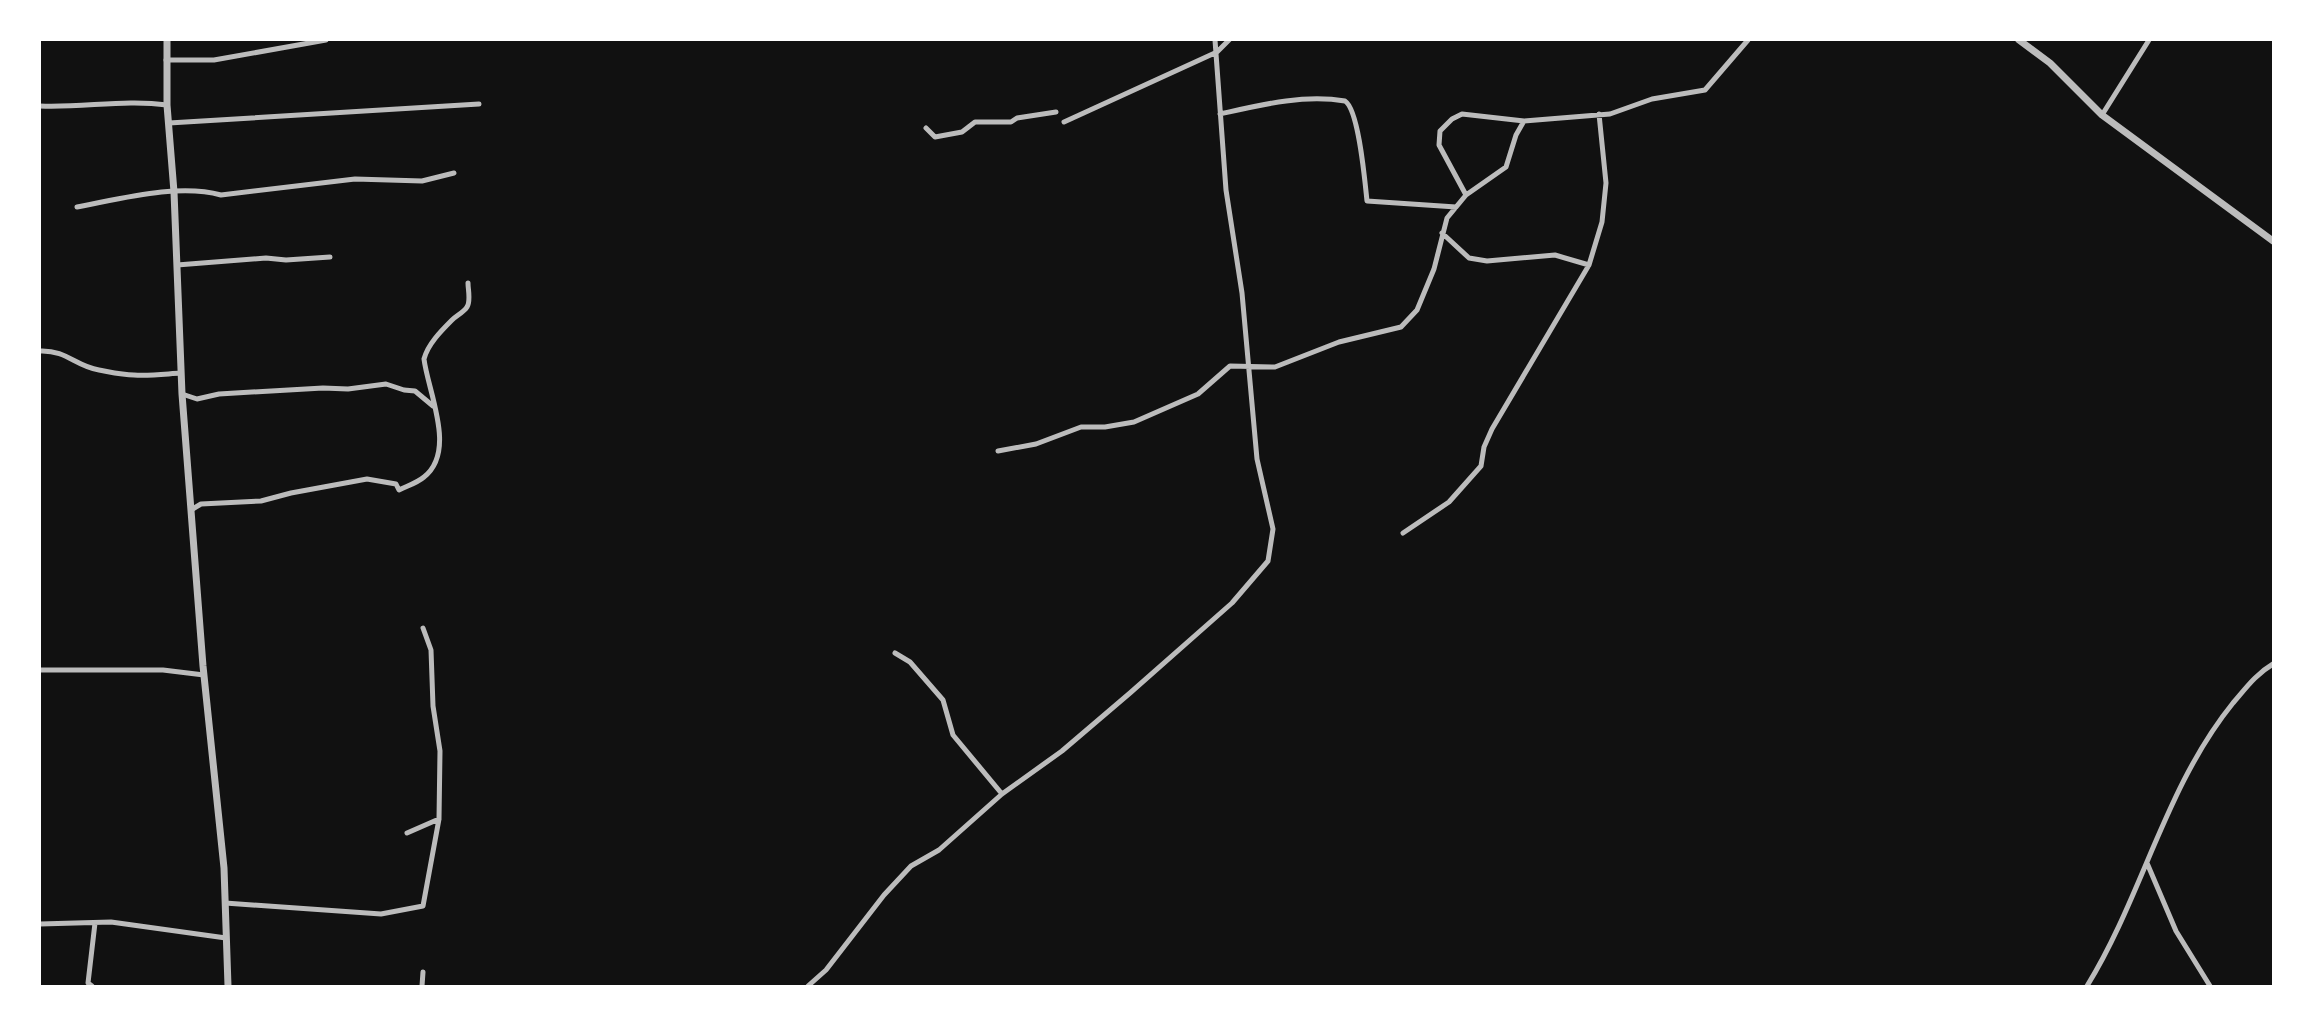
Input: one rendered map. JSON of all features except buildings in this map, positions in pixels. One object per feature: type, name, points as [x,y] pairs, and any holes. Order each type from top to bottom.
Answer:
[{"type":"street","points":[[167,40],[167,105],[174,192],[182,394],[204,675],[224,868],[228,986]]},
{"type":"street","points":[[166,60],[214,60],[326,40]]},
{"type":"street","points":[[808,986],[826,970],[884,895],[911,866],[939,850],[1002,794],[1062,751],[1130,693],[1232,603],[1268,560],[1273,529],[1257,459],[1242,293],[1226,190],[1215,40]]},
{"type":"street","points":[[1064,122],[1217,52],[1229,40]]},
{"type":"street","points":[[1466,195],[1439,145],[1440,130],[1452,119],[1462,114],[1524,121],[1610,114],[1652,100],[1705,90],[1748,40]]},
{"type":"street","points":[[2019,40],[2050,63],[2102,115],[2273,241]]},
{"type":"street","points":[[2102,115],[2149,40]]},
{"type":"street","points":[[1220,114],[1279,101],[1318,99],[1345,101],[1352,109],[1363,165],[1366,201],[1456,207]]},
{"type":"street","points":[[40,106],[72,107],[144,102],[167,105]]},
{"type":"street","points":[[168,123],[479,104]]},
{"type":"street","points":[[926,128],[935,138],[944,137],[962,132],[975,122],[1011,122],[1017,118],[1056,112]]},
{"type":"street","points":[[1403,533],[1449,502],[1481,466],[1484,447],[1492,429],[1589,265],[1602,222],[1606,183],[1599,114]]},
{"type":"street","points":[[998,451],[1036,444],[1081,427],[1105,427],[1134,422],[1198,394],[1230,366],[1275,367],[1339,342],[1401,327],[1417,310],[1434,269],[1447,218],[1466,195],[1506,166],[1516,135],[1524,121]]},
{"type":"street","points":[[77,207],[174,192],[205,191],[221,195],[355,180],[422,181],[454,173]]},
{"type":"street","points":[[1442,233],[1469,258],[1487,261],[1555,255],[1589,265]]},
{"type":"street","points":[[176,265],[266,258],[286,260],[330,257]]},
{"type":"street","points":[[191,510],[201,504],[260,501],[283,494],[366,480],[396,484],[399,490],[423,478],[435,463],[438,450],[439,424],[424,359],[432,342],[467,307],[469,299],[468,283]]},
{"type":"street","points":[[40,351],[68,356],[81,365],[98,370],[132,376],[181,373]]},
{"type":"street","points":[[182,394],[196,398],[219,394],[323,388],[348,389],[386,384],[404,390],[415,390],[434,407]]},
{"type":"street","points":[[225,903],[381,914],[423,906],[439,819],[440,751],[433,706],[431,650],[423,628]]},
{"type":"street","points":[[895,653],[910,662],[943,700],[953,734],[1002,794]]},
{"type":"street","points":[[2087,986],[2107,952],[2192,764],[2212,731],[2258,673],[2273,664]]},
{"type":"street","points":[[40,670],[163,670],[204,675]]},
{"type":"street","points":[[407,832],[439,819]]},
{"type":"street","points":[[2147,863],[2176,931],[2210,986]]},
{"type":"street","points":[[40,924],[111,922],[226,938]]},
{"type":"street","points":[[92,986],[88,983],[95,923]]},
{"type":"street","points":[[422,986],[423,972]]}]
